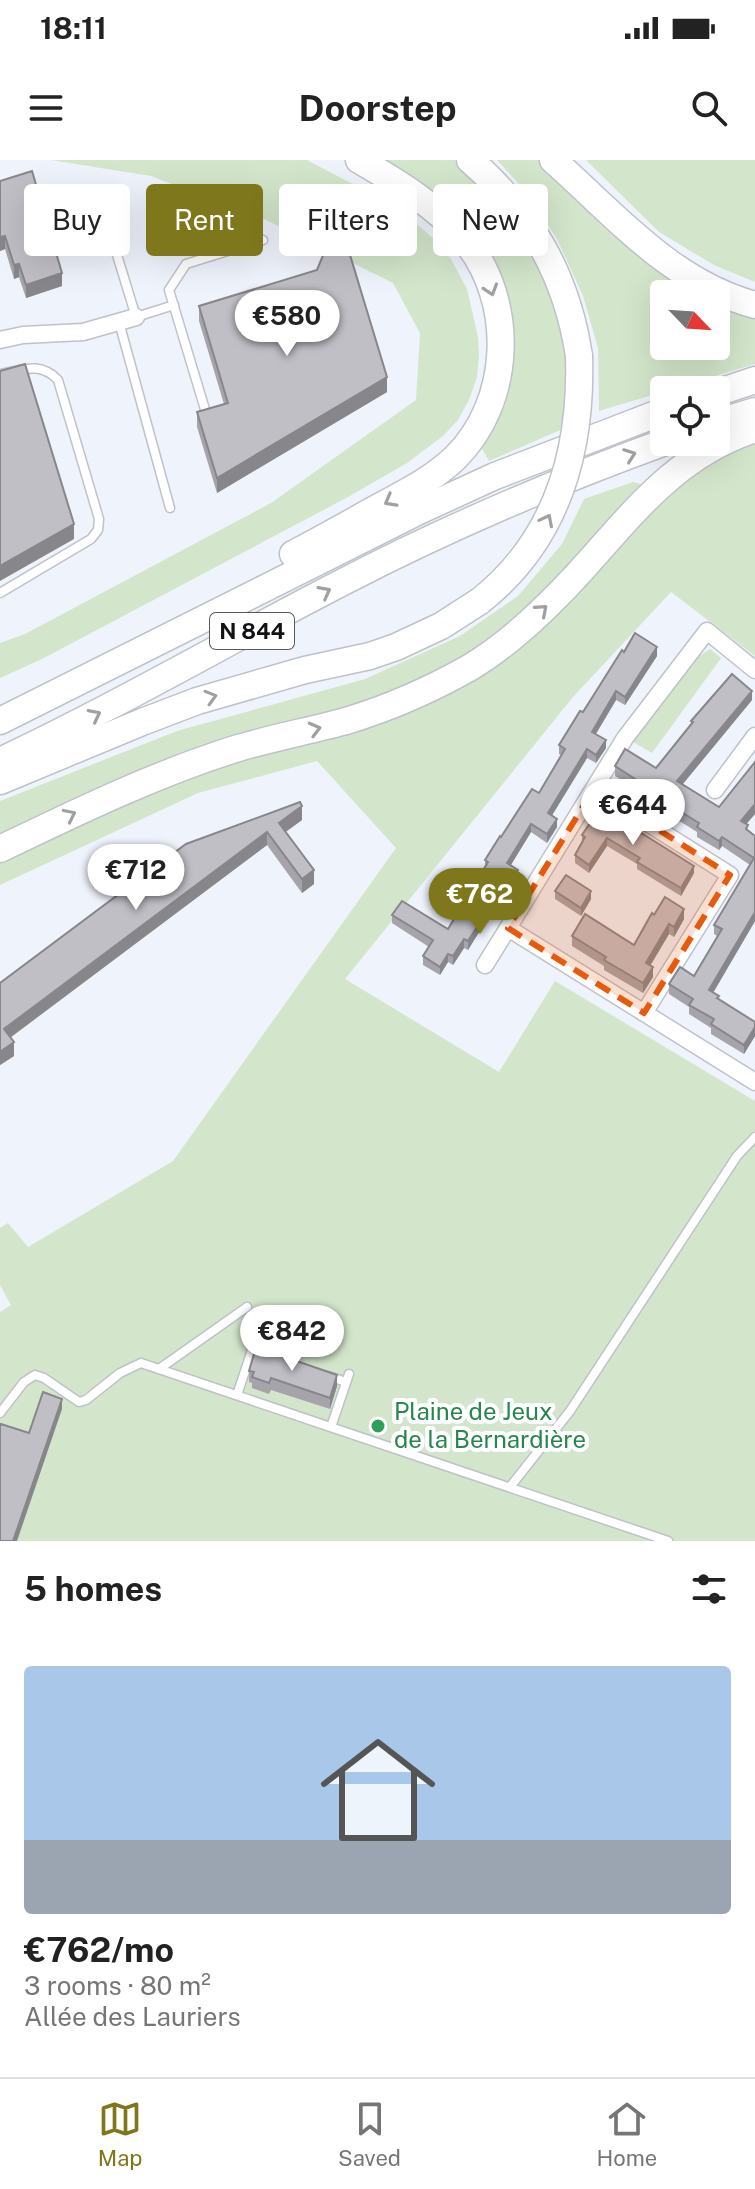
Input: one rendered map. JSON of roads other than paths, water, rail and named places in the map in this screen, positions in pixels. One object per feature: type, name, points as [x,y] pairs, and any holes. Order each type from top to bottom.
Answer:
[{"type":"highway","points":[[168,637],[178,618],[415,488],[439,471],[468,443],[488,407],[498,378],[501,335],[492,292],[477,257],[455,229],[424,201],[359,160]]},
{"type":"highway","points":[[0,781],[197,701],[396,647],[441,626],[480,601],[513,572],[535,542],[562,486],[575,439],[580,387],[579,356],[575,330],[549,257],[513,202],[470,160]]},
{"type":"highway","points":[[553,160],[613,216],[682,272],[755,305]]},
{"type":"highway","points":[[730,388],[755,380]]},
{"type":"highway","points":[[730,419],[755,411]]},
{"type":"highway","name":"N 844","points":[[0,721],[421,510],[495,476],[650,416]]},
{"type":"highway","points":[[0,849],[136,785],[237,749],[362,715],[425,691],[472,666],[551,603],[664,480],[704,453],[755,429]]},
{"type":"highway","name":"N 844","points":[[0,761],[447,531],[505,504],[650,448]]},
{"type":"street","points":[[0,340],[23,335],[83,332],[127,320]]},
{"type":"street","points":[[485,965],[625,738],[707,631],[755,670]]},
{"type":"street","points":[[715,790],[755,736]]},
{"type":"street","points":[[594,789],[730,875],[644,1013]]},
{"type":"street","points":[[508,928],[755,1082]]},
{"type":"lane","points":[[113,256],[170,508]]},
{"type":"lane","points":[[207,416],[169,290],[186,264],[212,256]]},
{"type":"lane","points":[[127,320],[174,305]]},
{"type":"lane","points":[[0,374],[37,367],[49,371],[58,380],[99,519],[98,530],[91,539],[0,593]]},
{"type":"lane","points":[[510,1487],[570,1411],[737,1156],[755,1137]]},
{"type":"lane","points":[[159,1369],[247,1307]]},
{"type":"lane","points":[[237,1395],[252,1350],[266,1355]]},
{"type":"lane","points":[[0,1413],[24,1382],[35,1375],[79,1402],[86,1400],[120,1373],[141,1363],[668,1541]]},
{"type":"lane","points":[[319,1373],[348,1378],[331,1427]]},
{"type":"place","name":"Plaine de Jeux de la Bernardière","points":[[378,1426]]}]
